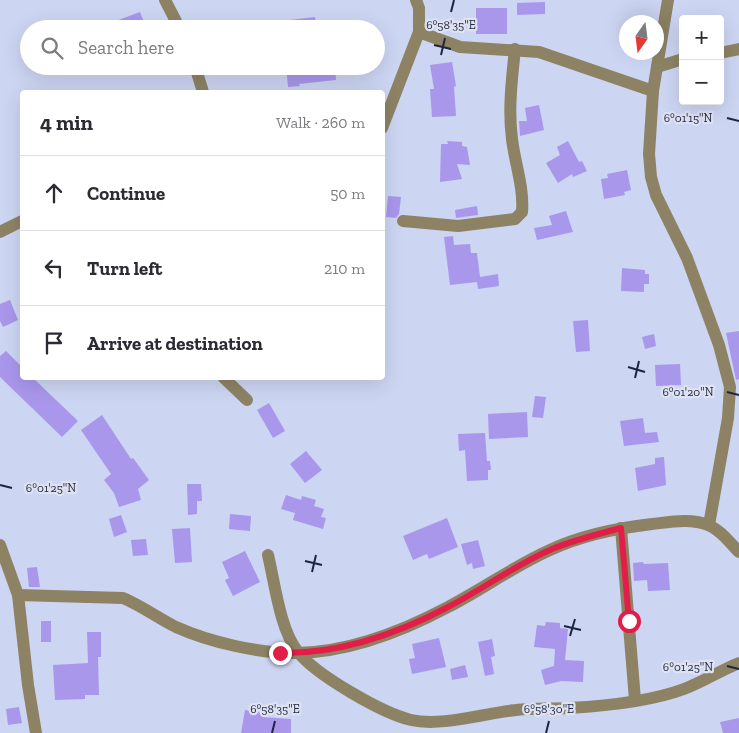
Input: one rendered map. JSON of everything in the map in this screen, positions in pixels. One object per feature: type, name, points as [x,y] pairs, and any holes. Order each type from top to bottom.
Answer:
[{"type":"street","points":[[165,0],[175,20]]},
{"type":"street","points":[[385,120],[420,32],[419,8],[416,0]]},
{"type":"street","points":[[668,0],[654,91],[649,154],[651,178],[656,195],[687,258],[719,345],[730,387],[728,418],[709,525]]},
{"type":"street","points":[[420,32],[460,47],[539,52],[654,91]]},
{"type":"street","points":[[403,221],[458,226],[515,218],[522,212],[523,196],[512,138],[511,97],[515,49]]},
{"type":"street","points":[[724,52],[739,49]]},
{"type":"street","points":[[657,67],[680,60]]},
{"type":"street","points":[[198,75],[202,90]]},
{"type":"street","points":[[0,232],[20,222]]},
{"type":"street","points":[[226,380],[247,400]]},
{"type":"street","points":[[18,594],[123,598],[138,604],[176,626],[206,638],[280,653],[299,653],[355,644],[386,634],[448,608],[551,550],[621,528],[694,521],[709,525],[720,532],[739,552]]},
{"type":"street","points":[[621,528],[635,700]]},
{"type":"street","points":[[0,545],[18,594],[28,685],[36,733]]},
{"type":"street","points":[[268,556],[282,618],[290,640],[299,653],[323,675],[381,707],[430,727],[517,710],[571,708],[635,700],[685,689],[739,663]]},
{"type":"building","points":[[545,2],[545,14],[517,15],[517,3]]},
{"type":"building","points":[[476,8],[507,8],[507,34],[476,34]]},
{"type":"building","points":[[140,12],[143,20],[118,20]]},
{"type":"building","points":[[315,17],[315,20],[290,20]]},
{"type":"building","points":[[452,62],[456,86],[454,87],[456,116],[432,117],[430,89],[434,89],[430,65]]},
{"type":"building","points":[[287,75],[336,75],[336,80],[288,87]]},
{"type":"building","points":[[539,105],[544,130],[520,136],[519,121],[527,121],[525,108]]},
{"type":"building","points":[[447,141],[462,142],[462,146],[467,147],[470,165],[457,164],[462,179],[440,182],[441,144],[448,144]]},
{"type":"building","points":[[568,141],[579,162],[582,161],[587,171],[573,177],[572,174],[558,183],[546,163],[560,155],[557,147]]},
{"type":"building","points":[[627,170],[631,190],[624,192],[625,195],[604,199],[601,179],[608,178],[607,174]]},
{"type":"building","points":[[388,196],[401,197],[399,214],[396,218],[386,217]]},
{"type":"building","points":[[477,206],[478,215],[456,218],[455,210]]},
{"type":"building","points":[[566,211],[573,232],[537,240],[534,228],[552,225],[549,216]]},
{"type":"building","points":[[453,236],[454,245],[470,244],[471,253],[477,253],[480,277],[498,274],[499,286],[478,289],[477,282],[450,285],[444,237]]},
{"type":"building","points":[[622,268],[645,270],[645,274],[649,274],[649,284],[644,284],[644,292],[621,291]]},
{"type":"building","points":[[10,300],[18,320],[3,327],[0,321],[0,304]]},
{"type":"building","points":[[588,320],[590,351],[576,352],[573,321]]},
{"type":"building","points":[[739,331],[739,379],[736,380],[726,333]]},
{"type":"building","points":[[654,334],[656,346],[645,349],[642,337]]},
{"type":"building","points":[[6,351],[20,365],[20,380],[35,380],[78,421],[62,437],[0,377],[0,356]]},
{"type":"building","points":[[680,364],[681,385],[656,386],[655,365]]},
{"type":"building","points":[[535,396],[546,397],[543,418],[532,417]]},
{"type":"building","points":[[269,403],[285,431],[273,438],[257,410]]},
{"type":"building","points":[[527,412],[528,437],[489,439],[488,414]]},
{"type":"building","points":[[102,415],[131,459],[133,458],[149,480],[138,489],[141,500],[119,507],[114,493],[104,480],[111,474],[81,430]]},
{"type":"building","points":[[643,418],[645,433],[657,432],[659,442],[624,446],[620,421]]},
{"type":"building","points":[[485,433],[487,461],[490,461],[491,470],[488,470],[488,480],[467,481],[465,450],[459,451],[458,434]]},
{"type":"building","points":[[306,451],[322,470],[305,483],[290,464]]},
{"type":"building","points":[[664,457],[666,485],[638,491],[635,468],[655,464],[655,458]]},
{"type":"building","points":[[187,484],[201,484],[202,501],[197,501],[197,514],[188,515]]},
{"type":"building","points":[[286,495],[301,500],[302,496],[316,500],[314,506],[324,509],[321,517],[326,518],[323,529],[293,520],[295,513],[281,509]]},
{"type":"building","points":[[230,514],[251,516],[250,531],[229,529]]},
{"type":"building","points":[[121,515],[127,532],[114,537],[109,519]]},
{"type":"building","points":[[447,518],[458,547],[429,559],[427,554],[413,560],[403,536]]},
{"type":"building","points":[[190,528],[192,562],[175,563],[172,529]]},
{"type":"building","points":[[146,539],[148,555],[133,556],[131,540]]},
{"type":"building","points":[[478,540],[485,566],[473,569],[472,563],[467,565],[461,544]]},
{"type":"building","points":[[245,551],[260,582],[233,596],[225,580],[229,578],[222,562]]},
{"type":"building","points":[[643,562],[644,564],[668,563],[670,590],[648,591],[647,580],[634,581],[633,563]]},
{"type":"building","points":[[37,567],[40,587],[29,587],[27,568]]},
{"type":"building","points":[[41,621],[51,621],[51,642],[41,642]]},
{"type":"building","points":[[546,622],[560,623],[560,628],[568,629],[565,660],[584,661],[583,682],[561,681],[545,685],[541,670],[554,666],[555,649],[534,647],[537,625],[545,626]]},
{"type":"building","points":[[87,632],[101,632],[101,657],[98,657],[99,695],[85,695],[85,699],[55,700],[53,665],[88,663]]},
{"type":"building","points":[[439,638],[446,667],[412,674],[409,659],[415,658],[412,644]]},
{"type":"building","points":[[492,639],[495,656],[491,657],[494,674],[485,676],[478,642]]},
{"type":"building","points":[[465,665],[468,677],[452,680],[450,669]]},
{"type":"building","points":[[19,707],[22,723],[8,725],[6,709]]},
{"type":"building","points":[[245,710],[263,713],[262,717],[291,719],[291,733],[241,733]]},
{"type":"building","points":[[739,718],[739,733],[723,733],[720,722]]},
{"type":"route","points":[[280,653],[299,653],[355,644],[386,634],[448,608],[507,572],[551,550],[583,538],[621,528],[629,621]]}]
